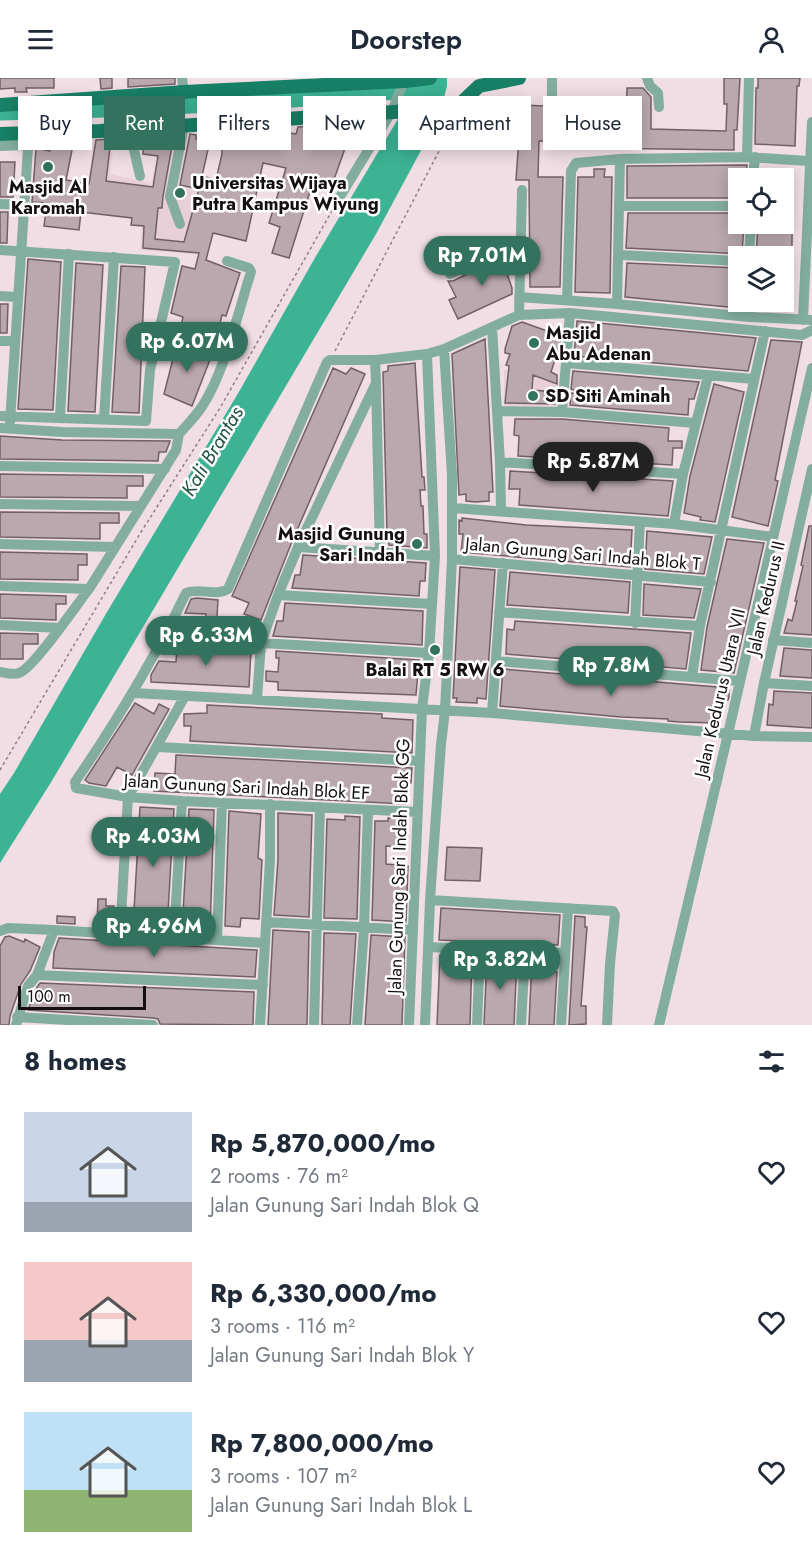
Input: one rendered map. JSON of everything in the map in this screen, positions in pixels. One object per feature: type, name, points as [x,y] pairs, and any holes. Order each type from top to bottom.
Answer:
[{"type":"main road","points":[[155,96],[183,85],[378,80],[406,83],[430,78]]},
{"type":"main road","points":[[466,96],[479,86],[519,78]]},
{"type":"main road","points":[[0,105],[18,106]]},
{"type":"main road","points":[[291,118],[398,109]]},
{"type":"main road","points":[[0,134],[18,135]]},
{"type":"street","points":[[552,78],[552,96]]},
{"type":"street","points":[[647,78],[650,86],[658,93],[659,107]]},
{"type":"street","points":[[749,78],[752,168]]},
{"type":"street","points":[[339,200],[395,109],[406,83]]},
{"type":"street","points":[[519,297],[617,303],[749,317],[807,320],[809,161],[812,122]]},
{"type":"street","points":[[0,146],[18,140]]},
{"type":"street","points":[[27,150],[14,341],[6,379],[5,429],[178,434]]},
{"type":"street","points":[[134,150],[140,176]]},
{"type":"street","points":[[179,150],[170,197],[180,224]]},
{"type":"street","points":[[567,300],[571,171],[574,164],[621,159],[751,157],[809,161]]},
{"type":"street","points":[[617,303],[621,159]]},
{"type":"street","points":[[519,315],[522,190]]},
{"type":"street","points":[[0,204],[24,205]]},
{"type":"street","points":[[620,206],[728,206]]},
{"type":"street","points":[[450,274],[520,240]]},
{"type":"street","points":[[0,250],[175,262],[150,370],[146,421],[5,416]]},
{"type":"street","points":[[60,417],[69,254]]},
{"type":"street","points":[[620,255],[728,260]]},
{"type":"street","points":[[104,419],[114,257]]},
{"type":"street","points":[[0,672],[15,674],[25,670],[42,651],[89,588],[165,469],[177,448],[178,434],[198,411],[209,393],[219,370],[251,272],[249,268],[227,261]]},
{"type":"street","points":[[0,296],[17,297]]},
{"type":"street","points":[[749,312],[749,317]]},
{"type":"street","points":[[562,412],[570,313]]},
{"type":"street","points":[[812,330],[802,335],[570,313],[519,315],[444,349],[427,354],[375,360],[330,360],[326,364],[228,589],[219,593],[187,592],[134,693],[492,713],[754,736],[812,737]]},
{"type":"street","points":[[492,327],[501,512]]},
{"type":"street","points":[[692,676],[700,626],[765,331]]},
{"type":"street","points":[[0,340],[14,341]]},
{"type":"street","points":[[425,1025],[430,900],[445,711],[452,559],[453,508],[444,349]]},
{"type":"street","name":"Jalan Gunung Sari Indah Blok GG","points":[[409,1025],[422,709],[429,653],[435,556],[427,354]]},
{"type":"street","points":[[375,360],[380,553]]},
{"type":"street","points":[[566,363],[754,379]]},
{"type":"street","name":"Jalan Kedurus Utara VII","points":[[659,1025],[812,368]]},
{"type":"street","points":[[674,524],[683,474],[708,376]]},
{"type":"street","points":[[257,699],[261,643],[279,595],[298,546],[376,383]]},
{"type":"street","points":[[497,411],[562,412],[695,423]]},
{"type":"street","points":[[500,462],[683,474]]},
{"type":"street","points":[[0,466],[165,469]]},
{"type":"street","name":"Jalan Kedurus II","points":[[754,736],[773,640],[812,469]]},
{"type":"street","points":[[0,504],[140,506]]},
{"type":"street","points":[[453,508],[674,524],[773,537]]},
{"type":"street","points":[[635,623],[640,522]]},
{"type":"street","points":[[0,544],[114,547]]},
{"type":"street","points":[[298,546],[435,556]]},
{"type":"street","name":"Jalan Gunung Sari Indah Blok T","points":[[452,559],[711,582]]},
{"type":"street","points":[[492,713],[503,564]]},
{"type":"street","points":[[0,586],[89,588]]},
{"type":"street","points":[[279,595],[432,604]]},
{"type":"street","points":[[499,612],[700,626]]},
{"type":"street","points":[[0,625],[59,628]]},
{"type":"street","points":[[165,637],[429,653]]},
{"type":"street","points":[[773,640],[812,643]]},
{"type":"street","points":[[496,661],[740,681]]},
{"type":"street","points":[[764,682],[812,686]]},
{"type":"street","name":"Jalan Gunung Sari Indah Blok EF","points":[[134,693],[75,784],[103,794],[128,797],[418,812]]},
{"type":"street","points":[[120,934],[128,797],[185,696]]},
{"type":"street","points":[[158,747],[420,760]]},
{"type":"street","points":[[174,937],[182,801]]},
{"type":"street","points":[[217,939],[222,802]]},
{"type":"street","points":[[260,1025],[270,804]]},
{"type":"street","points":[[314,1025],[320,807]]},
{"type":"street","points":[[357,1025],[364,928],[368,810]]},
{"type":"street","points":[[430,900],[613,911],[615,915],[607,1025]]},
{"type":"street","points":[[561,1025],[568,908]]},
{"type":"street","points":[[266,922],[413,930]]},
{"type":"street","points":[[0,931],[8,928],[54,930],[265,943]]},
{"type":"street","points":[[54,930],[37,975],[28,986],[16,1021],[153,1025]]},
{"type":"street","points":[[428,947],[565,953]]},
{"type":"street","points":[[477,1025],[480,949]]},
{"type":"street","points":[[521,1025],[525,951]]},
{"type":"street","points":[[37,975],[263,985]]},
{"type":"path","points":[[330,360],[440,150]]},
{"type":"path","points":[[0,770],[141,532],[220,408],[339,200]]},
{"type":"shaded area","name":"Universitas Wijaya Putra Kampus Wiyung","points":[[185,132],[197,135],[191,173],[215,178],[194,254],[140,250],[143,211],[147,208],[158,150],[185,150]]},
{"type":"shaded area","points":[[94,134],[104,135],[104,150],[113,150],[110,174],[150,183],[147,203],[87,195]]},
{"type":"shaded area","name":"SD Siti Aminah","points":[[504,369],[562,386],[560,410],[504,406]]},
{"type":"water","name":"Kali Brantas","points":[[418,78],[447,78],[444,96],[411,96]]},
{"type":"water","name":"Kali Brantas","points":[[398,119],[398,150],[421,150],[376,234],[50,784],[0,863],[0,794],[379,150],[386,150],[386,139]]},
{"type":"building","points":[[0,78],[54,78],[54,88],[26,88],[27,92],[15,92],[15,88],[0,89]]},
{"type":"building","points":[[100,78],[112,78],[112,88],[101,89]]},
{"type":"building","points":[[128,78],[175,78],[175,84],[128,87]]},
{"type":"building","points":[[724,78],[740,78],[734,150],[642,149],[642,96],[627,96],[627,88],[643,88],[651,97],[651,129],[726,131],[727,104],[724,104]]},
{"type":"building","points":[[758,78],[800,78],[799,86],[797,86],[795,146],[755,144]]},
{"type":"building","points":[[531,105],[543,106],[543,141],[539,141],[538,177],[563,177],[560,287],[530,287],[529,180],[516,180],[518,150],[531,150]]},
{"type":"building","points":[[298,127],[303,127],[303,150],[344,150],[331,188],[313,182],[289,258],[272,253],[280,227],[269,223],[286,168],[263,163],[246,241],[213,233],[206,260],[240,273],[226,316],[222,315],[216,340],[180,331],[183,317],[171,313],[182,266],[195,269],[199,253],[143,248],[144,226],[131,225],[132,218],[81,212],[79,230],[44,226],[47,203],[32,202],[36,150],[72,150],[66,180],[89,184],[96,140],[104,139],[104,150],[110,150],[106,181],[153,187],[158,156],[143,154],[143,150],[171,150],[162,208],[158,208],[155,239],[184,242],[199,189],[180,185],[190,134],[196,135],[197,150],[208,150],[202,176],[216,180],[222,150],[291,150],[291,133],[296,134]]},
{"type":"building","points":[[0,162],[15,162],[13,197],[0,197]]},
{"type":"building","points":[[747,165],[747,168],[728,168],[728,198],[627,198],[627,166]]},
{"type":"building","points":[[594,169],[605,169],[604,177],[612,177],[610,293],[575,292],[578,177],[594,177]]},
{"type":"building","points":[[0,212],[8,212],[7,243],[0,243]]},
{"type":"building","points":[[628,213],[728,213],[728,234],[743,234],[743,246],[728,246],[728,253],[626,248]]},
{"type":"building","points":[[757,234],[792,234],[792,246],[757,246]]},
{"type":"building","points":[[506,255],[513,268],[513,271],[507,274],[512,294],[458,319],[449,300],[456,297],[448,281],[453,281]]},
{"type":"building","points":[[28,259],[61,262],[53,410],[18,409]]},
{"type":"building","points":[[76,263],[103,265],[95,412],[68,411]]},
{"type":"building","points":[[627,263],[728,268],[728,307],[625,297]]},
{"type":"building","points":[[121,266],[145,267],[139,413],[112,412]]},
{"type":"building","points":[[0,304],[8,304],[7,333],[0,333]]},
{"type":"building","points":[[577,321],[756,338],[748,371],[574,356]]},
{"type":"building","points":[[522,322],[561,336],[551,372],[557,375],[557,384],[533,375],[532,390],[556,392],[555,404],[505,403],[509,366],[506,365],[510,354],[505,353],[505,349],[512,326]]},
{"type":"building","points":[[178,339],[186,342],[184,349],[196,352],[198,346],[213,352],[192,406],[164,394]]},
{"type":"building","points":[[485,339],[493,492],[489,492],[489,501],[475,502],[466,501],[466,494],[459,495],[452,354]]},
{"type":"building","points":[[771,340],[802,342],[768,526],[732,517]]},
{"type":"building","points":[[415,363],[422,477],[424,477],[425,490],[420,490],[421,506],[423,506],[424,534],[427,534],[427,548],[389,545],[387,533],[383,372],[388,371],[388,366]]},
{"type":"building","points":[[333,368],[346,374],[351,368],[365,374],[291,544],[261,620],[244,614],[249,603],[232,596]]},
{"type":"building","points":[[573,371],[699,382],[694,399],[689,399],[688,415],[570,405],[571,393],[585,394],[571,389]]},
{"type":"building","points":[[714,384],[744,392],[715,522],[700,520],[701,517],[684,513],[690,476]]},
{"type":"building","points":[[515,419],[562,419],[669,428],[668,441],[682,441],[682,448],[673,448],[672,465],[518,456],[519,436],[514,435]]},
{"type":"building","points":[[0,436],[62,440],[170,441],[166,452],[159,452],[158,461],[0,459]]},
{"type":"building","points":[[510,471],[673,481],[668,516],[519,505],[520,489],[509,489]]},
{"type":"building","points":[[0,474],[143,476],[143,486],[127,486],[127,498],[0,497]]},
{"type":"building","points":[[0,512],[119,513],[119,523],[100,523],[100,539],[0,537]]},
{"type":"building","points":[[462,518],[526,525],[632,530],[630,567],[461,552],[463,534],[459,534],[459,520],[462,521]]},
{"type":"building","points":[[809,526],[812,526],[812,635],[784,633],[788,619],[792,621],[797,601],[795,601]]},
{"type":"building","points":[[647,531],[712,537],[704,574],[645,569]]},
{"type":"building","points":[[727,539],[764,543],[734,673],[701,670],[707,627]]},
{"type":"building","points":[[0,552],[87,554],[87,565],[78,565],[78,580],[0,579]]},
{"type":"building","points":[[303,555],[426,563],[425,581],[420,581],[419,596],[292,588],[295,575],[300,575]]},
{"type":"building","points":[[460,567],[495,570],[486,699],[477,698],[477,703],[456,702],[457,698],[453,698]]},
{"type":"building","points":[[510,572],[630,582],[628,613],[507,605]]},
{"type":"building","points":[[644,584],[701,589],[694,618],[643,615]]},
{"type":"building","points":[[0,594],[66,596],[66,604],[56,604],[56,620],[0,618]]},
{"type":"building","points":[[191,599],[218,600],[216,633],[205,632],[206,614],[185,613]]},
{"type":"building","points":[[285,603],[423,611],[422,645],[273,636],[277,621],[283,621]]},
{"type":"building","points":[[223,617],[244,618],[244,634],[217,633]]},
{"type":"building","points":[[515,621],[691,633],[686,669],[506,654],[507,629],[514,630]]},
{"type":"building","points":[[0,633],[38,634],[38,644],[23,644],[23,659],[0,659]]},
{"type":"building","points":[[177,645],[251,650],[249,687],[151,682],[151,675],[159,661],[176,662]]},
{"type":"building","points":[[784,648],[812,650],[812,678],[780,676]]},
{"type":"building","points":[[276,651],[419,660],[416,695],[278,690],[278,682],[266,681],[266,671],[278,672],[279,658],[276,658]]},
{"type":"building","points":[[503,669],[729,688],[729,697],[728,700],[718,700],[717,723],[679,722],[668,721],[668,719],[500,706]]},
{"type":"building","points":[[774,691],[812,693],[812,728],[767,725],[769,704],[773,705]]},
{"type":"building","points":[[135,703],[154,714],[159,704],[169,709],[132,775],[117,767],[106,786],[89,783],[85,780]]},
{"type":"building","points":[[207,705],[382,714],[382,718],[413,720],[412,753],[190,741],[191,726],[184,726],[184,714],[207,713]]},
{"type":"building","points":[[176,755],[412,768],[411,783],[406,783],[405,804],[154,791],[155,773],[175,774]]},
{"type":"building","points":[[140,807],[174,809],[167,929],[133,927]]},
{"type":"building","points":[[189,809],[214,810],[210,932],[182,930]]},
{"type":"building","points":[[229,811],[261,814],[258,858],[262,860],[259,919],[241,918],[240,927],[225,926]]},
{"type":"building","points":[[278,813],[312,815],[309,917],[274,915],[278,860]]},
{"type":"building","points":[[345,816],[360,817],[357,919],[324,918],[327,819],[345,820]]},
{"type":"building","points":[[388,818],[401,819],[401,826],[405,826],[405,847],[386,846],[386,864],[408,866],[406,922],[372,920],[375,821],[388,821]]},
{"type":"building","points":[[447,847],[482,848],[480,881],[445,880]]},
{"type":"building","points":[[98,899],[106,899],[106,906],[114,906],[113,926],[97,925]]},
{"type":"building","points":[[441,908],[560,915],[558,945],[439,940]]},
{"type":"building","points":[[57,916],[75,917],[75,924],[57,923]]},
{"type":"building","points":[[575,916],[585,917],[585,927],[587,927],[581,1006],[586,1006],[586,1024],[569,1025]]},
{"type":"building","points":[[273,930],[309,932],[307,1025],[268,1025]]},
{"type":"building","points":[[324,933],[356,934],[350,1025],[322,1025]]},
{"type":"building","points":[[371,935],[405,937],[402,1025],[365,1025]]},
{"type":"building","points":[[9,936],[24,942],[25,939],[40,947],[30,971],[21,984],[9,1025],[0,1025],[0,946],[5,937]]},
{"type":"building","points":[[59,938],[257,950],[255,977],[53,968],[54,952]]},
{"type":"building","points":[[440,955],[472,956],[470,1025],[437,1025]]},
{"type":"building","points":[[487,957],[517,958],[514,1025],[484,1025]]},
{"type":"building","points":[[532,959],[554,960],[554,972],[557,972],[554,1025],[529,1025]]},
{"type":"building","points":[[40,983],[254,992],[253,1025],[160,1024],[158,1019],[153,1018],[28,1010]]},
{"type":"waterway","points":[[0,113],[139,109],[293,100],[410,91],[431,87]]},
{"type":"place","name":"Masjid Al Karomah","points":[[48,167]]},
{"type":"place","name":"Universitas Wijaya Putra Kampus Wiyung","points":[[180,193]]},
{"type":"place","name":"Masjid Abu Adenan","points":[[534,343]]},
{"type":"place","name":"SD Siti Aminah","points":[[533,396]]},
{"type":"place","name":"Masjid Gunung Sari Indah","points":[[417,544]]},
{"type":"place","name":"Balai RT 5 RW 6","points":[[435,650]]}]
